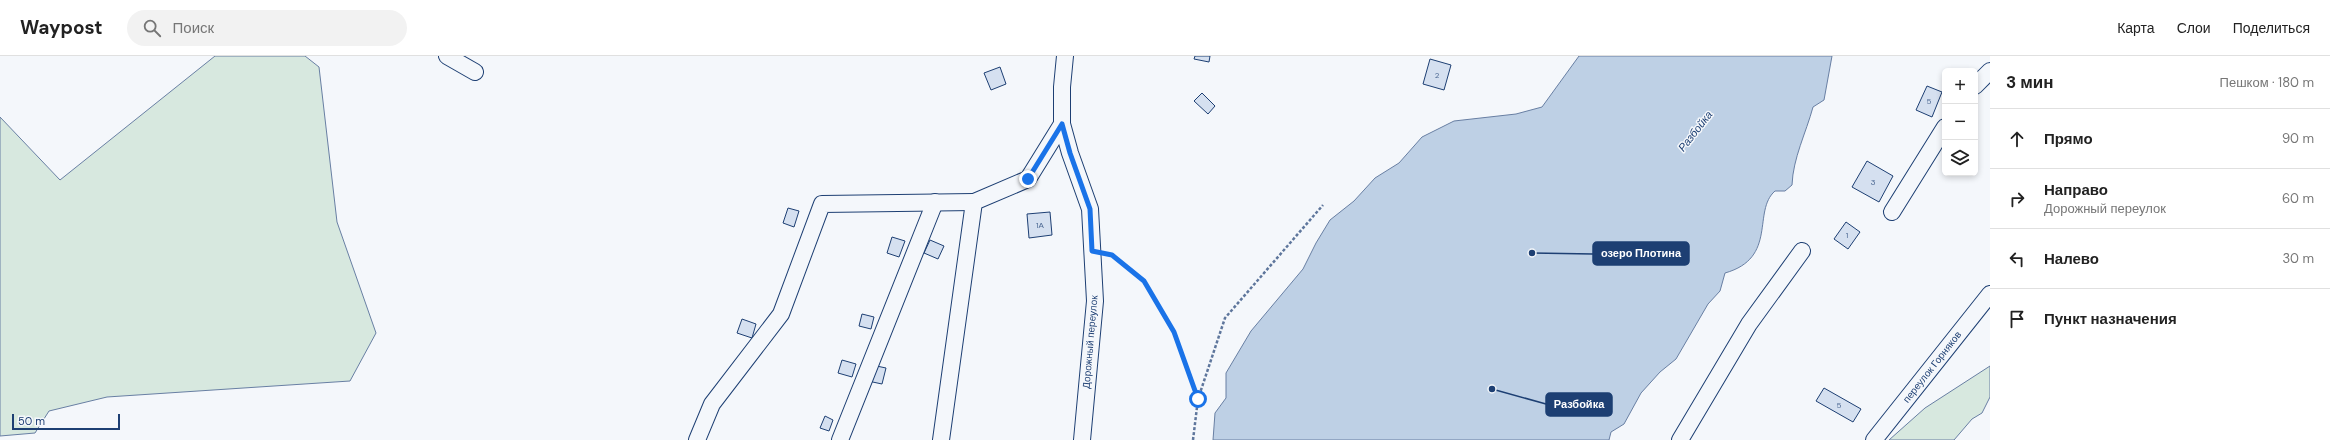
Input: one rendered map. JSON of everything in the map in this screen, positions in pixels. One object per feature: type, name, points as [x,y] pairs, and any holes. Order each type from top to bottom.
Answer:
[{"type":"street","points":[[447,56],[475,72]]},
{"type":"street","name":"Дорожный переулок","points":[[1065,56],[1062,87],[1062,124],[1070,153],[1090,209],[1095,301],[1082,440]]},
{"type":"street","points":[[1978,83],[1990,71]]},
{"type":"street","points":[[697,440],[712,404],[781,314],[822,204],[974,202],[1028,179],[1062,124]]},
{"type":"street","points":[[1892,212],[1942,132]]},
{"type":"street","points":[[840,440],[935,202]]},
{"type":"street","points":[[941,440],[974,202]]},
{"type":"street","points":[[1680,440],[1749,324],[1802,252]]},
{"type":"street","name":"переулок Горняков","points":[[1874,440],[1990,294]]},
{"type":"path","points":[[1193,440],[1198,399],[1225,318],[1323,205]]},
{"type":"path","points":[[1092,251],[1112,255],[1144,281],[1174,332],[1198,399]]},
{"type":"shaded area","points":[[215,56],[305,56],[319,67],[337,222],[376,333],[350,381],[107,397],[49,411],[35,433],[0,436],[0,117],[60,180]]},
{"type":"shaded area","points":[[1990,366],[1990,397],[1982,413],[1972,419],[1954,440],[1889,440],[1925,408]]},
{"type":"water","points":[[1579,56],[1832,56],[1824,100],[1813,107],[1797,155],[1792,185],[1785,191],[1775,191],[1768,200],[1758,246],[1752,257],[1741,266],[1725,273],[1720,291],[1708,304],[1676,359],[1660,372],[1641,393],[1624,424],[1611,432],[1609,440],[1213,440],[1215,413],[1226,398],[1226,373],[1251,331],[1303,269],[1330,220],[1354,201],[1375,178],[1399,163],[1422,137],[1454,121],[1516,114],[1542,107]]},
{"type":"building","points":[[1195,56],[1210,56],[1209,62],[1194,59]]},
{"type":"building","points":[[1430,59],[1451,65],[1444,90],[1423,84]]},
{"type":"building","points":[[1000,67],[1006,84],[991,90],[984,73]]},
{"type":"building","points":[[1927,86],[1942,92],[1932,117],[1916,110]]},
{"type":"building","points":[[1202,93],[1215,106],[1208,114],[1194,101]]},
{"type":"building","points":[[1867,161],[1893,176],[1879,202],[1852,187]]},
{"type":"building","points":[[788,208],[799,211],[794,227],[783,223]]},
{"type":"building","points":[[1050,212],[1052,235],[1029,238],[1027,214]]},
{"type":"building","points":[[1846,222],[1860,232],[1848,249],[1834,239]]},
{"type":"building","points":[[892,237],[905,241],[899,257],[887,253]]},
{"type":"building","points":[[930,240],[944,246],[938,259],[924,253]]},
{"type":"building","points":[[862,314],[874,317],[871,329],[859,326]]},
{"type":"building","points":[[742,319],[756,324],[752,338],[737,333]]},
{"type":"building","points":[[842,360],[856,364],[852,377],[838,373]]},
{"type":"building","points":[[872,365],[886,368],[882,384],[868,381]]},
{"type":"building","points":[[1824,388],[1861,409],[1853,422],[1816,401]]},
{"type":"building","points":[[825,416],[833,420],[829,431],[820,428]]},
{"type":"place","name":"озеро Плотина","points":[[1532,253]]},
{"type":"place","name":"Разбойка","points":[[1492,389]]},
{"type":"route","points":[[1028,179],[1062,124],[1070,153],[1090,209],[1092,251],[1112,255],[1144,281],[1174,332],[1198,399]]}]
